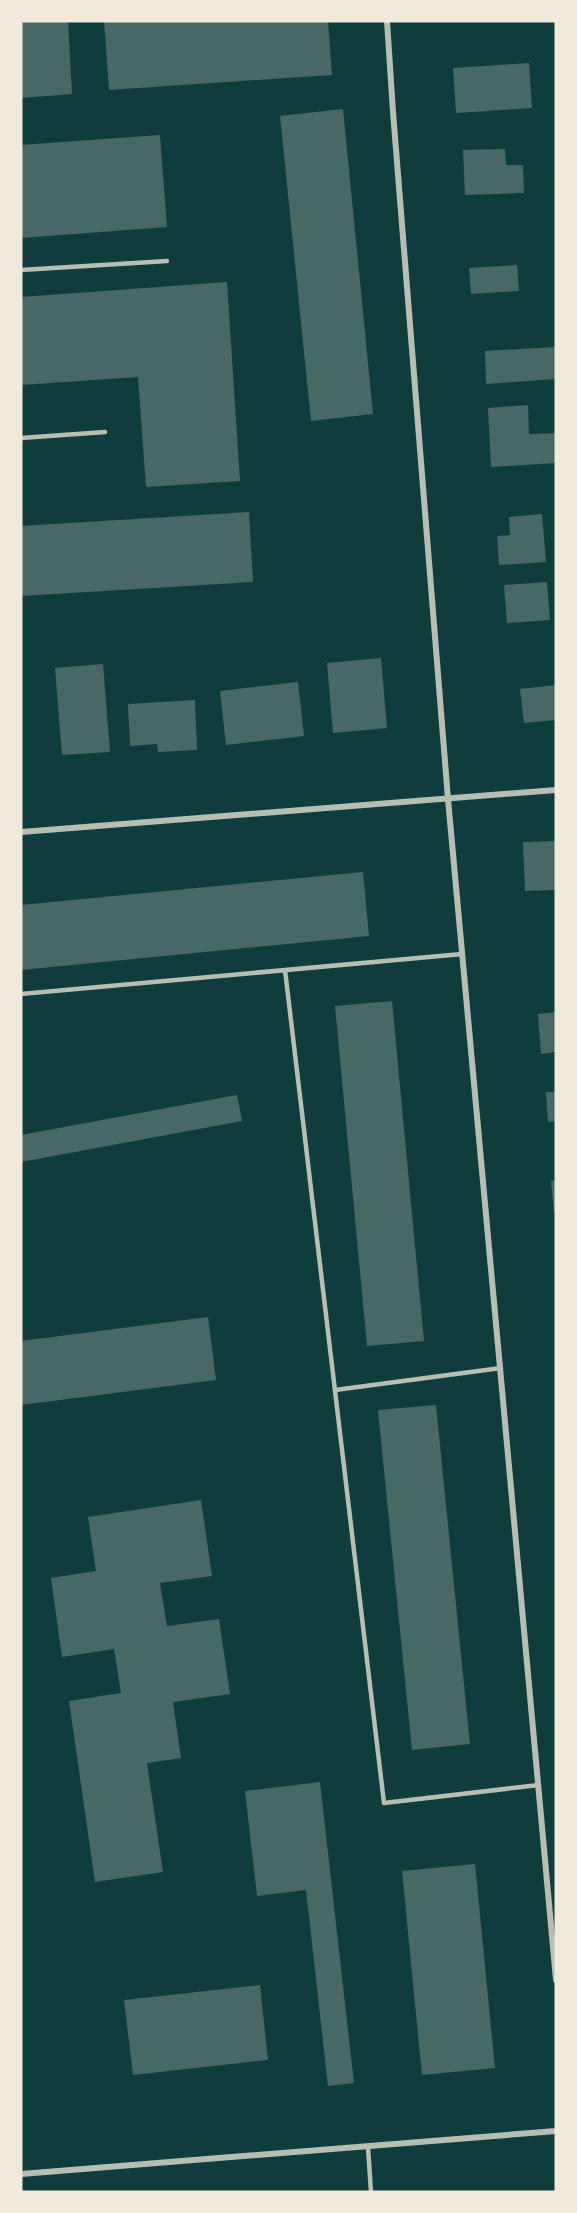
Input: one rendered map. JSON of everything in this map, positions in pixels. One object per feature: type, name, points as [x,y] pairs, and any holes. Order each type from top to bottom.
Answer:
[{"type":"street","points":[[387,21],[448,799],[556,1980]]},
{"type":"street","points":[[21,832],[556,790]]},
{"type":"street","points":[[21,2174],[556,2131]]},
{"type":"lane","points":[[21,270],[167,261]]},
{"type":"lane","points":[[21,438],[105,432]]},
{"type":"lane","points":[[21,994],[462,954]]},
{"type":"lane","points":[[285,970],[384,1803],[539,1785]]},
{"type":"lane","points":[[335,1390],[501,1368]]},
{"type":"lane","points":[[368,2146],[371,2192]]},
{"type":"building","points":[[21,21],[68,21],[72,94],[21,98]]},
{"type":"building","points":[[104,21],[328,21],[332,75],[109,90]]},
{"type":"building","points":[[529,63],[532,108],[456,113],[453,68]]},
{"type":"building","points":[[343,109],[373,414],[311,421],[280,116]]},
{"type":"building","points":[[160,135],[167,227],[21,238],[21,145]]},
{"type":"building","points":[[505,149],[506,165],[523,165],[524,193],[465,195],[463,150]]},
{"type":"building","points":[[517,265],[519,291],[471,294],[469,268]]},
{"type":"building","points":[[227,282],[240,481],[146,487],[138,377],[21,385],[21,297]]},
{"type":"building","points":[[556,347],[556,379],[486,384],[485,351]]},
{"type":"building","points":[[528,405],[529,434],[556,433],[556,463],[491,467],[488,408]]},
{"type":"building","points":[[249,512],[253,582],[21,596],[21,526]]},
{"type":"building","points":[[542,514],[546,562],[499,565],[497,536],[510,535],[509,517]]},
{"type":"building","points":[[547,582],[550,620],[507,623],[504,585]]},
{"type":"building","points":[[381,658],[387,728],[333,733],[327,663]]},
{"type":"building","points":[[103,664],[110,752],[62,755],[55,668]]},
{"type":"building","points":[[298,682],[304,736],[226,745],[220,691]]},
{"type":"building","points":[[556,685],[556,720],[524,723],[520,689]]},
{"type":"building","points":[[195,700],[197,750],[158,752],[157,744],[130,746],[128,704]]},
{"type":"building","points":[[556,841],[556,890],[525,891],[523,842]]},
{"type":"building","points":[[363,872],[369,936],[21,970],[21,905]]},
{"type":"building","points":[[392,1001],[424,1341],[367,1346],[335,1006]]},
{"type":"building","points":[[556,1012],[556,1052],[541,1054],[538,1014]]},
{"type":"building","points":[[546,1092],[556,1092],[556,1121],[548,1122]]},
{"type":"building","points":[[237,1095],[242,1121],[21,1162],[21,1135]]},
{"type":"building","points":[[556,1180],[556,1213],[554,1213],[551,1181]]},
{"type":"building","points":[[208,1317],[216,1380],[21,1405],[21,1341]]},
{"type":"building","points":[[436,1405],[470,1744],[412,1750],[378,1410]]},
{"type":"building","points":[[201,1500],[212,1576],[160,1583],[167,1626],[219,1619],[230,1694],[173,1702],[181,1758],[147,1763],[163,1872],[95,1882],[69,1701],[121,1693],[114,1649],[62,1657],[51,1578],[96,1571],[88,1517]]},
{"type":"building","points":[[320,1782],[354,2083],[328,2086],[306,1890],[257,1896],[245,1791]]},
{"type":"building","points":[[475,1864],[495,2068],[422,2075],[402,1871]]},
{"type":"building","points":[[260,1985],[268,2060],[133,2075],[124,2000]]}]
